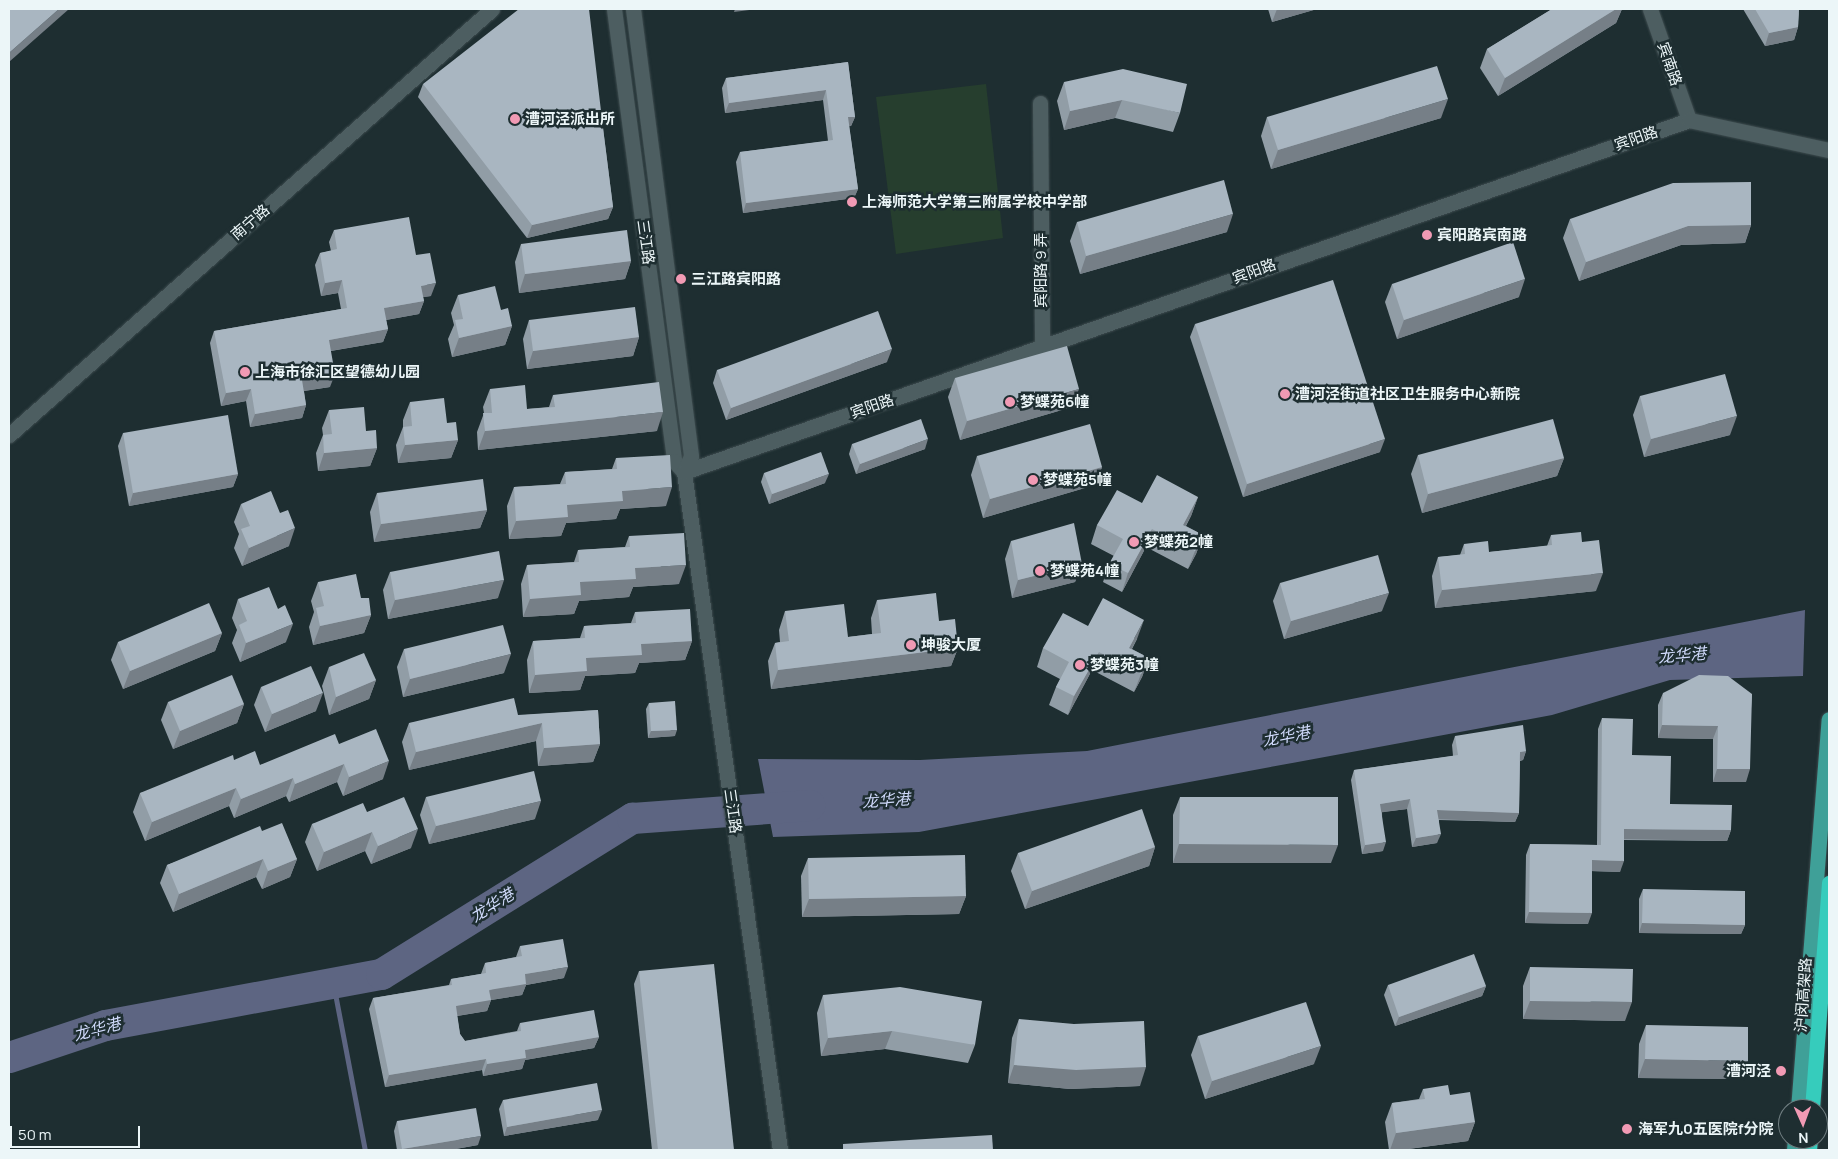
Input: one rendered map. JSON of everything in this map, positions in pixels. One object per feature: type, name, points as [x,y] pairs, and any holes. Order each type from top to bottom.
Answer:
[{"type":"highway","name":"沪闵高架路","points":[[1813,1099],[1829,883]]},
{"type":"main road","points":[[1799,1099],[1826,814],[1829,719]]},
{"type":"street","name":"南宁路","points":[[9,435],[492,9]]},
{"type":"street","name":"三江路","points":[[614,9],[674,461],[684,472],[780,1150]]},
{"type":"street","name":"三江路","points":[[633,9],[692,456],[684,472]]},
{"type":"street","name":"宾南路","points":[[1650,9],[1689,120]]},
{"type":"street","name":"宾阳路 9 弄","points":[[1040,103],[1042,347]]},
{"type":"street","name":"宾阳路","points":[[684,472],[1689,120]]},
{"type":"street","points":[[1689,120],[1829,150]]},
{"type":"green space","points":[[986,84],[1003,238],[896,254],[876,97]]},
{"type":"water","points":[[1805,610],[1803,676],[1670,680],[1552,715],[919,832],[773,837],[758,759],[920,760],[1087,751]]},
{"type":"building","points":[[9,9],[59,9],[9,53]]},
{"type":"building","name":"漕河泾派出所","points":[[519,9],[589,9],[613,207],[532,225],[423,84]]},
{"type":"building","points":[[1552,9],[1616,9],[1505,78],[1487,49]]},
{"type":"building","points":[[1755,9],[1799,9],[1798,27],[1769,33]]},
{"type":"building","points":[[848,62],[855,117],[848,117],[858,189],[746,203],[740,152],[833,140],[826,90],[729,103],[726,78]]},
{"type":"building","points":[[1437,66],[1448,99],[1278,150],[1267,117]]},
{"type":"building","points":[[1123,69],[1187,84],[1180,113],[1122,100],[1070,111],[1064,82]]},
{"type":"building","points":[[1224,180],[1233,214],[1086,256],[1077,222]]},
{"type":"building","points":[[1751,182],[1751,225],[1688,226],[1586,262],[1570,219],[1673,183]]},
{"type":"building","points":[[409,217],[416,255],[430,253],[436,283],[421,286],[424,301],[384,308],[388,329],[329,340],[335,374],[302,380],[306,405],[255,414],[251,389],[226,393],[214,331],[347,308],[342,280],[325,283],[320,253],[337,249],[334,230]]},
{"type":"building","points":[[627,230],[631,261],[525,274],[521,244]]},
{"type":"building","points":[[1513,242],[1525,279],[1404,320],[1392,284]]},
{"type":"building","name":"漕河泾街道社区卫生服务中心新院","points":[[1333,280],[1385,439],[1247,484],[1195,324]]},
{"type":"building","points":[[495,286],[501,310],[508,308],[512,326],[459,338],[455,320],[463,319],[458,295]]},
{"type":"building","points":[[635,307],[639,337],[533,351],[529,320]]},
{"type":"building","points":[[878,311],[892,349],[731,408],[717,370]]},
{"type":"building","points":[[1067,346],[1079,389],[967,421],[955,378]]},
{"type":"building","points":[[1725,374],[1737,416],[1651,439],[1640,396]]},
{"type":"building","points":[[659,382],[663,412],[485,431],[483,413],[492,413],[490,389],[525,385],[527,409],[555,407],[553,395]]},
{"type":"building","points":[[444,398],[447,423],[456,422],[458,440],[405,445],[403,427],[412,426],[410,402]]},
{"type":"building","points":[[364,407],[366,431],[376,430],[377,448],[324,453],[323,435],[332,434],[329,410]]},
{"type":"building","points":[[228,415],[238,474],[133,493],[123,433]]},
{"type":"building","points":[[921,419],[928,439],[860,464],[852,444]]},
{"type":"building","points":[[1553,419],[1564,458],[1428,494],[1418,455]]},
{"type":"building","points":[[1090,424],[1102,467],[990,499],[977,456]]},
{"type":"building","points":[[821,452],[829,474],[772,494],[764,473]]},
{"type":"building","points":[[670,455],[672,487],[622,491],[623,501],[567,505],[568,517],[516,521],[514,487],[566,484],[565,472],[617,469],[616,458]]},
{"type":"building","points":[[1157,475],[1198,497],[1183,525],[1203,535],[1195,551],[1152,529],[1128,573],[1109,564],[1123,539],[1097,525],[1117,490],[1142,503]]},
{"type":"building","points":[[483,479],[487,510],[381,524],[377,493]]},
{"type":"building","points":[[271,491],[280,513],[288,510],[295,528],[249,548],[241,529],[250,526],[241,504]]},
{"type":"building","points":[[1074,523],[1082,564],[1018,580],[1011,541]]},
{"type":"building","points":[[1581,532],[1582,542],[1599,540],[1603,573],[1442,590],[1438,557],[1465,554],[1464,544],[1488,541],[1489,552],[1552,545],[1551,535]]},
{"type":"building","points":[[684,533],[686,565],[635,568],[636,579],[580,582],[581,595],[530,599],[527,565],[579,562],[578,550],[630,547],[629,536]]},
{"type":"building","points":[[499,551],[504,580],[395,600],[390,572]]},
{"type":"building","points":[[1378,555],[1389,593],[1291,621],[1280,583]]},
{"type":"building","points":[[356,574],[361,598],[369,598],[371,615],[320,626],[316,608],[324,606],[318,582]]},
{"type":"building","points":[[269,587],[278,609],[285,605],[293,624],[246,643],[239,625],[247,621],[238,599]]},
{"type":"building","points":[[936,593],[939,621],[955,619],[958,648],[778,670],[775,643],[789,641],[785,611],[844,604],[848,637],[881,633],[877,600]]},
{"type":"building","points":[[1103,598],[1144,620],[1129,648],[1149,658],[1141,674],[1099,652],[1074,696],[1056,687],[1069,662],[1043,648],[1063,613],[1088,626]]},
{"type":"building","points":[[209,603],[222,633],[130,671],[118,642]]},
{"type":"building","points":[[690,609],[692,641],[641,644],[642,655],[586,658],[587,671],[535,675],[533,641],[585,638],[584,626],[636,623],[635,612]]},
{"type":"building","points":[[503,625],[511,654],[410,679],[404,649]]},
{"type":"building","points":[[364,653],[376,680],[336,697],[329,667]]},
{"type":"building","points":[[311,666],[323,693],[272,714],[261,687]]},
{"type":"building","points":[[232,675],[244,704],[180,731],[168,702]]},
{"type":"building","points":[[1699,675],[1728,676],[1752,694],[1750,769],[1717,769],[1718,726],[1662,725],[1663,693]]},
{"type":"building","points":[[514,698],[518,715],[598,710],[600,744],[544,748],[542,723],[416,752],[409,723]]},
{"type":"building","points":[[675,701],[677,730],[651,731],[649,703]]},
{"type":"building","points":[[1602,718],[1633,719],[1632,755],[1671,756],[1670,804],[1732,805],[1731,830],[1624,829],[1624,861],[1592,860],[1592,913],[1529,912],[1530,844],[1601,845]]},
{"type":"building","points":[[1523,725],[1526,751],[1520,752],[1519,813],[1437,810],[1441,834],[1416,838],[1410,799],[1380,804],[1386,842],[1365,845],[1354,770],[1458,755],[1455,736]]},
{"type":"building","points":[[376,729],[389,761],[349,777],[344,764],[295,784],[293,778],[241,799],[236,788],[152,822],[140,793],[233,755],[234,760],[255,751],[260,765],[335,734],[339,744]]},
{"type":"building","points":[[534,771],[541,801],[436,826],[426,797]]},
{"type":"building","points":[[404,797],[418,829],[378,846],[372,832],[324,852],[312,824],[363,803],[367,812]]},
{"type":"building","points":[[1180,797],[1338,797],[1338,845],[1179,844]]},
{"type":"building","points":[[1142,809],[1155,847],[1032,891],[1018,853]]},
{"type":"building","points":[[282,823],[297,859],[268,871],[263,859],[179,894],[167,865],[260,826],[262,831]]},
{"type":"building","points":[[965,855],[966,896],[809,899],[808,858]]},
{"type":"building","points":[[1643,889],[1745,891],[1745,925],[1642,923]]},
{"type":"building","points":[[563,939],[568,967],[525,974],[526,984],[489,990],[491,1000],[456,1006],[460,1034],[465,1041],[521,1031],[520,1023],[594,1010],[599,1037],[525,1050],[526,1058],[487,1064],[486,1059],[389,1075],[373,998],[452,985],[451,979],[486,973],[485,963],[522,956],[520,946]]},
{"type":"building","points":[[1474,954],[1486,986],[1399,1017],[1388,985]]},
{"type":"building","points":[[714,964],[734,1150],[658,1150],[639,971]]},
{"type":"building","points":[[1530,967],[1633,969],[1632,1002],[1530,1001]]},
{"type":"building","points":[[900,987],[982,1001],[975,1045],[892,1031],[828,1038],[823,995]]},
{"type":"building","points":[[1306,1002],[1321,1046],[1212,1081],[1198,1036]]},
{"type":"building","points":[[1019,1019],[1074,1024],[1144,1021],[1146,1067],[1076,1070],[1014,1065]]},
{"type":"building","points":[[1646,1025],[1748,1027],[1748,1061],[1645,1059]]},
{"type":"building","points":[[597,1083],[602,1110],[507,1127],[503,1100]]},
{"type":"building","points":[[1448,1085],[1450,1095],[1470,1092],[1475,1122],[1396,1133],[1392,1103],[1425,1099],[1423,1089]]},
{"type":"building","points":[[476,1108],[481,1136],[402,1149],[397,1121]]},
{"type":"building","points":[[992,1135],[993,1150],[843,1150],[843,1144]]},
{"type":"waterway","name":"龙华港","points":[[9,1057],[105,1025],[381,974],[632,818],[810,805]]},
{"type":"waterway","points":[[333,983],[365,1150]]},
{"type":"place","name":"漕河泾派出所","points":[[515,119]]},
{"type":"place","name":"上海师范大学第三附属学校中学部","points":[[852,202]]},
{"type":"place","name":"宾阳路宾南路","points":[[1427,235]]},
{"type":"place","name":"三江路宾阳路","points":[[681,279]]},
{"type":"place","name":"上海市徐汇区望德幼儿园","points":[[245,372]]},
{"type":"place","name":"漕河泾街道社区卫生服务中心新院","points":[[1285,394]]},
{"type":"place","name":"梦蝶苑6幢","points":[[1010,402]]},
{"type":"place","name":"梦蝶苑5幢","points":[[1033,480]]},
{"type":"place","name":"梦蝶苑2幢","points":[[1134,542]]},
{"type":"place","name":"梦蝶苑4幢","points":[[1040,571]]},
{"type":"place","name":"坤骏大厦","points":[[911,645]]},
{"type":"place","name":"梦蝶苑3幢","points":[[1080,665]]},
{"type":"place","name":"漕河泾","points":[[1781,1071]]},
{"type":"place","name":"海军九0五医院f分院","points":[[1627,1129]]}]
